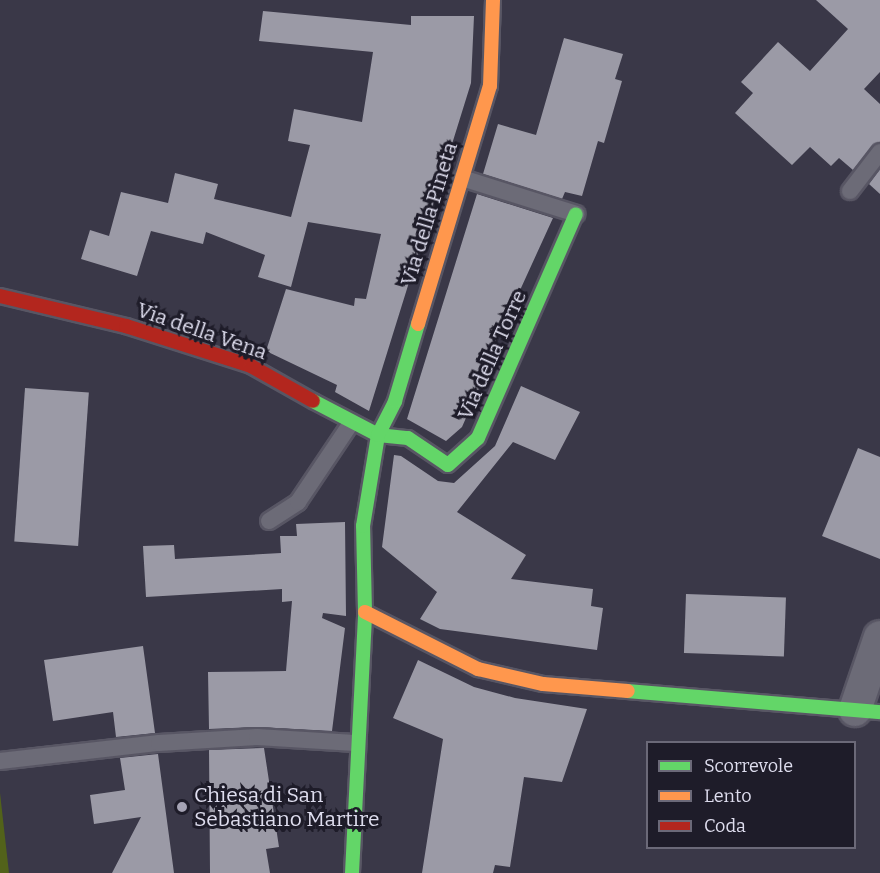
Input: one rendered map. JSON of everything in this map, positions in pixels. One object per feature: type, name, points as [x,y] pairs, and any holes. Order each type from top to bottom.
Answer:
[{"type":"street","name":"Via della Pineta","points":[[352,873],[356,743],[365,612],[363,526],[378,435],[395,401],[490,86],[493,0]]},
{"type":"street","name":"Via della Torre","points":[[378,435],[408,438],[448,465],[478,438],[576,214]]},
{"type":"street","name":"Via della Vena","points":[[0,296],[126,326],[251,366],[351,423],[378,435]]},
{"type":"street","points":[[365,612],[478,669],[543,684],[868,711],[880,637]]},
{"type":"lane","points":[[850,191],[880,152]]},
{"type":"lane","points":[[462,178],[576,214]]},
{"type":"lane","points":[[269,521],[298,502],[351,423]]},
{"type":"lane","points":[[0,761],[159,743],[257,737],[356,743]]},
{"type":"green space","points":[[0,793],[9,873],[0,873]]},
{"type":"building","points":[[816,0],[880,0],[880,72],[864,89],[880,104],[880,142],[872,146],[853,170],[839,158],[831,166],[810,147],[792,165],[735,113],[753,93],[741,82],[778,42],[810,71],[848,29]]},
{"type":"building","points":[[263,11],[411,25],[411,16],[474,16],[471,83],[369,411],[335,392],[337,385],[266,351],[286,289],[354,306],[355,298],[366,299],[381,234],[308,222],[291,287],[258,277],[265,255],[206,232],[203,244],[151,231],[137,276],[81,259],[90,230],[109,236],[121,192],[168,203],[175,173],[218,184],[214,199],[291,217],[310,145],[288,141],[294,109],[362,122],[373,52],[259,41]]},
{"type":"building","points":[[564,38],[623,54],[615,79],[622,81],[604,143],[598,141],[582,196],[565,192],[562,199],[483,174],[498,124],[536,135]]},
{"type":"building","points":[[880,169],[880,194],[869,184]]},
{"type":"building","points":[[477,194],[553,218],[484,369],[487,370],[462,427],[446,441],[407,419]]},
{"type":"building","points":[[521,386],[580,412],[555,460],[513,442],[457,512],[526,555],[511,579],[593,589],[591,606],[603,608],[597,650],[440,629],[420,619],[437,592],[382,547],[394,455],[401,456],[438,481],[454,483],[495,446]]},
{"type":"building","points":[[25,388],[89,392],[78,546],[14,542]]},
{"type":"building","points":[[858,448],[880,457],[880,559],[822,536]]},
{"type":"building","points":[[345,522],[346,616],[323,613],[322,618],[345,628],[332,731],[258,727],[209,729],[208,672],[286,671],[292,601],[282,602],[282,589],[146,597],[143,546],[174,545],[175,559],[281,553],[280,536],[297,536],[296,524]]},
{"type":"building","points":[[686,594],[786,597],[784,656],[684,653]]},
{"type":"building","points":[[143,646],[155,733],[116,737],[113,712],[53,721],[44,660]]},
{"type":"building","points":[[418,660],[474,687],[515,698],[587,709],[562,782],[524,777],[510,867],[495,865],[493,873],[422,873],[443,739],[393,718]]},
{"type":"building","points":[[264,748],[279,847],[266,849],[270,873],[210,873],[209,750]]},
{"type":"building","points":[[158,754],[174,873],[112,873],[141,817],[94,824],[90,795],[125,790],[120,758]]},
{"type":"traffic: fast","points":[[313,401],[378,435],[408,438],[448,465],[478,438],[576,214]]},
{"type":"traffic: fast","points":[[352,873],[365,612],[363,526],[378,435],[395,401],[418,324]]},
{"type":"traffic: fast","points":[[628,691],[880,712]]},
{"type":"traffic: slow","points":[[418,324],[490,86],[493,0]]},
{"type":"traffic: slow","points":[[365,612],[478,669],[543,684],[628,691]]},
{"type":"traffic: jam","points":[[0,296],[126,326],[251,366],[313,401]]},
{"type":"place","name":"Chiesa di San Sebastiano Martire","points":[[182,807]]}]
